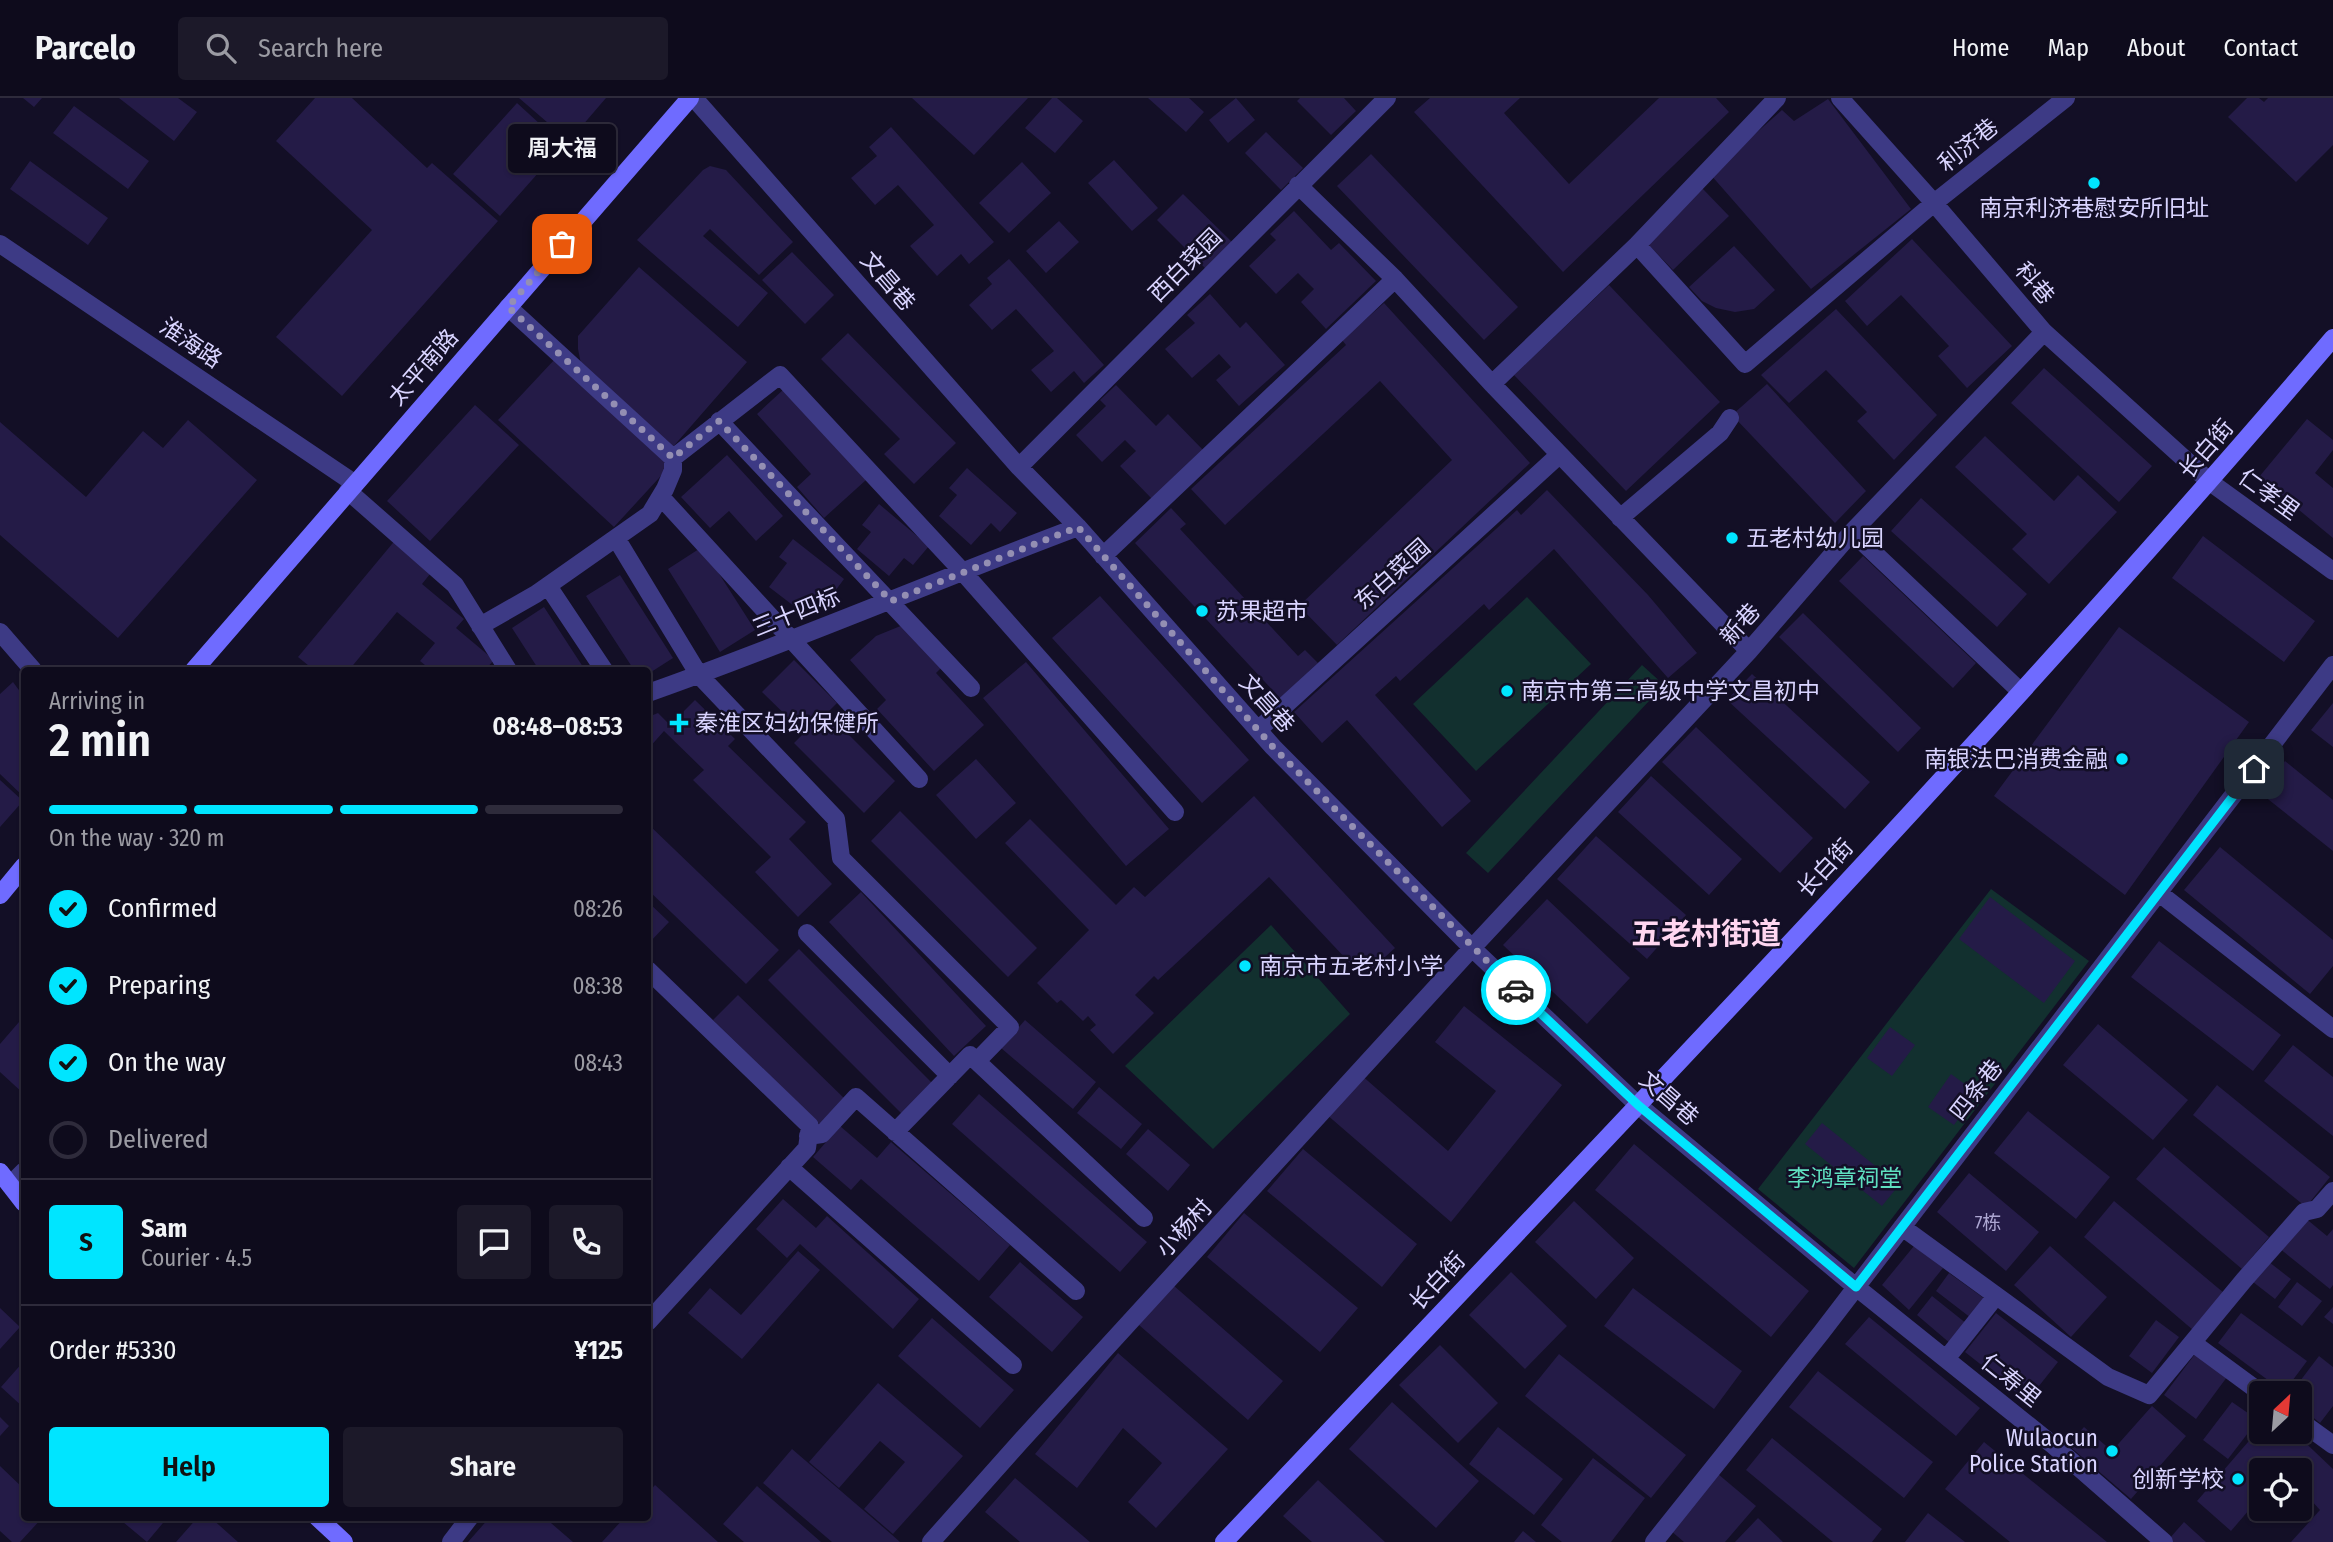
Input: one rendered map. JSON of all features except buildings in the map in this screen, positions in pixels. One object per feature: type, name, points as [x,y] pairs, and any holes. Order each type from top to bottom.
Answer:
[{"type":"street","name":"太平南路","points":[[197,667],[692,98]]},
{"type":"street","name":"文昌巷","points":[[692,98],[1019,467],[1078,527],[1258,730],[1472,948],[1638,1105],[1856,1287]]},
{"type":"street","name":"西白菜园","points":[[1019,467],[1387,98]]},
{"type":"street","points":[[1492,384],[1637,245],[1777,98]]},
{"type":"street","name":"科巷","points":[[1840,98],[2044,332],[2210,482]]},
{"type":"street","name":"利济巷","points":[[1637,245],[1745,364],[1934,203],[2066,98]]},
{"type":"street","points":[[1298,185],[1395,279],[1749,652]]},
{"type":"street","name":"淮海路","points":[[0,244],[351,487],[455,585],[506,667]]},
{"type":"street","points":[[1103,556],[1395,279]]},
{"type":"street","points":[[480,626],[548,586],[650,514],[673,470],[673,458],[508,307]]},
{"type":"street","name":"新巷","points":[[1472,948],[1749,652],[1852,532],[2044,332]]},
{"type":"street","name":"长白街","points":[[1224,1542],[1638,1105],[2021,692],[2210,482],[2333,338]]},
{"type":"street","points":[[673,458],[780,375],[962,571],[1175,812]]},
{"type":"street","points":[[1620,518],[1720,433],[1730,418]]},
{"type":"street","points":[[719,421],[971,688]]},
{"type":"street","name":"东白菜园","points":[[1258,730],[1559,454]]},
{"type":"street","name":"仁孝里","points":[[2210,482],[2333,571]]},
{"type":"street","points":[[661,497],[919,779]]},
{"type":"street","name":"三十四标","points":[[651,692],[792,641],[1078,527]]},
{"type":"street","points":[[1852,532],[2021,692]]},
{"type":"street","points":[[616,538],[699,675],[836,819],[841,858],[1010,1027],[977,1061]]},
{"type":"street","points":[[548,586],[602,667]]},
{"type":"street","points":[[0,632],[30,667]]},
{"type":"street","name":"四条巷","points":[[1654,1542],[1856,1287],[2333,665]]},
{"type":"street","points":[[0,895],[21,870]]},
{"type":"street","points":[[2160,893],[2333,1029]]},
{"type":"street","points":[[807,933],[950,1076]]},
{"type":"street","name":"小杨村","points":[[932,1542],[1020,1442],[1472,948]]},
{"type":"street","points":[[651,973],[810,1126],[807,1147],[651,1319]]},
{"type":"street","points":[[895,1132],[970,1055],[1144,1217]]},
{"type":"street","points":[[808,1136],[822,1133],[856,1097],[1076,1291]]},
{"type":"street","points":[[789,1167],[1013,1365]]},
{"type":"street","points":[[5,1179],[21,1199]]},
{"type":"street","points":[[1902,1227],[2108,1377],[2149,1395],[2304,1212],[2317,1209],[2333,1191]]},
{"type":"street","name":"仁寿里","points":[[1856,1287],[2053,1445],[2164,1542]]},
{"type":"street","points":[[1946,1359],[1996,1296]]},
{"type":"street","points":[[2193,1343],[2249,1384]]},
{"type":"street","points":[[2312,1430],[2333,1445]]},
{"type":"street","points":[[321,1521],[344,1542]]},
{"type":"street","points":[[451,1542],[467,1521]]},
{"type":"green space","points":[[1527,597],[1591,664],[1476,771],[1413,704]]},
{"type":"green space","points":[[1642,665],[1664,685],[1488,873],[1466,853]]},
{"type":"green space","name":"李鸿章祠堂","points":[[1991,889],[2089,961],[1854,1268],[1758,1189]]},
{"type":"green space","points":[[1271,925],[1350,1014],[1213,1149],[1125,1066]]},
{"type":"way so far","points":[[562,244],[508,307],[673,458],[719,421],[891,601],[1078,527],[1273,747],[1516,990]]},
{"type":"place","name":"南京利济巷慰安所旧址","points":[[2094,183]]},
{"type":"place","name":"周大福","points":[[562,244]]},
{"type":"place","name":"五老村幼儿园","points":[[1732,538]]},
{"type":"place","name":"苏果超市","points":[[1202,611]]},
{"type":"place","name":"南京市第三高级中学文昌初中","points":[[1507,691]]},
{"type":"place","name":"秦淮区妇幼保健所","points":[[679,723]]},
{"type":"place","name":"南银法巴消费金融","points":[[2122,759]]},
{"type":"place","name":"南京市五老村小学","points":[[1245,966]]},
{"type":"place","name":"Wulaocun Police Station","points":[[2112,1451]]},
{"type":"place","name":"创新学校","points":[[2238,1479]]},
{"type":"district","name":"五老村街道","points":[[1706,934]]},
{"type":"route","points":[[1516,990],[1638,1105],[1856,1287],[2254,769]]}]
